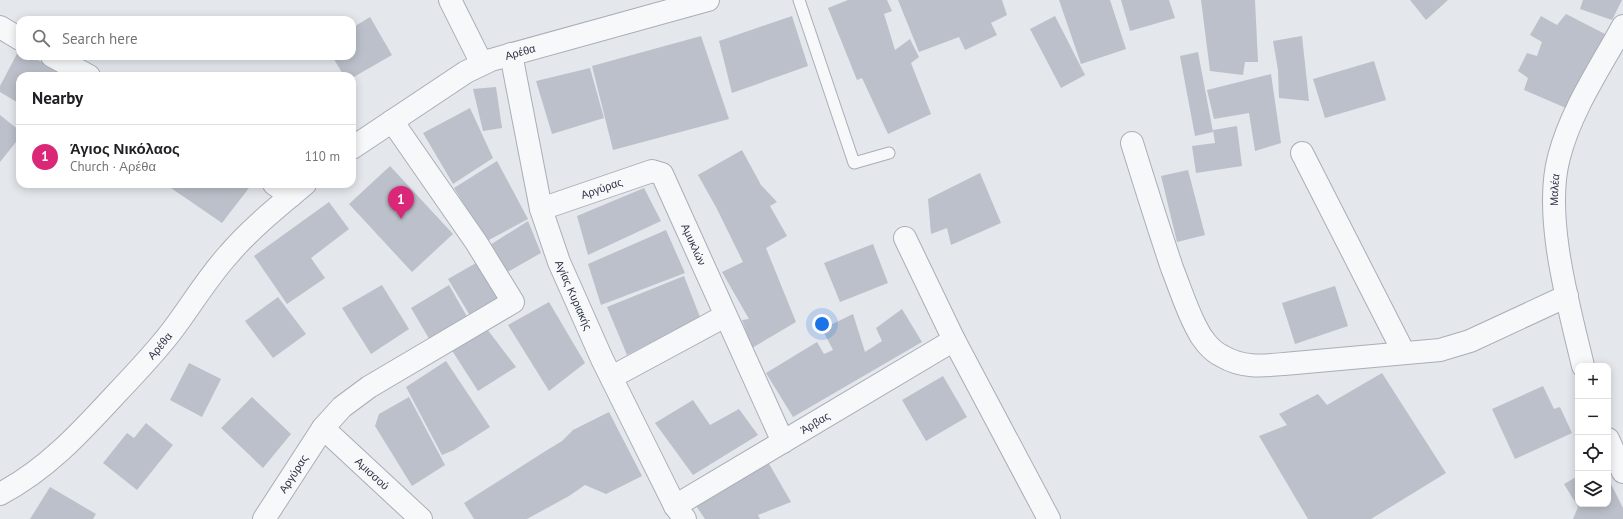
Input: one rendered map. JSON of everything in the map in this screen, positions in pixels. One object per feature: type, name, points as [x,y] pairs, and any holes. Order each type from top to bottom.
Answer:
[{"type":"street","points":[[450,0],[482,64]]},
{"type":"street","name":"Αρέθα","points":[[356,145],[466,72],[482,64],[511,54],[708,0]]},
{"type":"street","name":"Μαλέα","points":[[1582,363],[1567,296],[1555,226],[1554,183],[1561,149],[1571,124],[1623,26]]},
{"type":"street","points":[[0,27],[16,37]]},
{"type":"street","name":"Αγίας Κυριακής","points":[[511,54],[541,209],[559,262],[602,359],[680,512]]},
{"type":"street","points":[[59,60],[82,72]]},
{"type":"street","name":"Αργύρας","points":[[264,519],[323,428],[342,407],[369,387],[513,302],[476,242],[392,121]]},
{"type":"street","points":[[1132,143],[1155,219],[1185,304],[1196,328],[1207,343],[1221,356],[1240,364],[1259,366],[1440,350],[1470,341],[1567,296]]},
{"type":"street","points":[[1302,153],[1404,353]]},
{"type":"street","name":"Αργύρας","points":[[541,209],[652,171],[662,174]]},
{"type":"street","name":"Αμυκλών","points":[[662,174],[783,442]]},
{"type":"street","name":"Αρέθα","points":[[0,494],[31,475],[64,448],[84,428],[171,332],[229,253],[290,188]]},
{"type":"street","points":[[905,238],[954,340],[1049,519]]},
{"type":"street","points":[[612,377],[725,316]]},
{"type":"street","name":"Άρβας","points":[[680,512],[783,442],[954,340]]},
{"type":"street","name":"Αμισσού","points":[[323,428],[421,519]]},
{"type":"street","points":[[1611,446],[1623,472]]},
{"type":"lane","points":[[799,0],[854,163],[888,153]]},
{"type":"building","points":[[848,0],[887,0],[892,11],[884,14],[895,50],[910,39],[919,57],[911,63],[931,114],[888,134],[862,78],[857,80],[828,8]]},
{"type":"building","points":[[898,0],[1002,0],[1007,15],[991,23],[997,35],[965,50],[959,37],[919,52]]},
{"type":"building","points":[[1059,0],[1110,0],[1126,49],[1081,64]]},
{"type":"building","points":[[1121,0],[1169,0],[1175,18],[1130,31]]},
{"type":"building","points":[[1201,0],[1255,0],[1258,62],[1245,62],[1243,75],[1210,71]]},
{"type":"building","points":[[1410,0],[1448,0],[1426,20]]},
{"type":"building","points":[[1583,0],[1622,0],[1612,20],[1580,9]]},
{"type":"building","points":[[1566,14],[1605,34],[1566,108],[1524,90],[1528,78],[1518,71],[1527,53],[1537,56],[1542,42],[1530,35],[1541,16],[1557,25]]},
{"type":"building","points":[[792,16],[808,66],[732,93],[719,41]]},
{"type":"building","points":[[1055,16],[1085,75],[1061,88],[1030,29]]},
{"type":"building","points":[[370,17],[392,55],[356,76],[356,72],[342,72],[334,60],[356,60],[356,26]]},
{"type":"building","points":[[701,36],[729,119],[613,150],[592,66]]},
{"type":"building","points":[[1302,36],[1309,101],[1279,98],[1278,70],[1273,41]]},
{"type":"building","points":[[1198,52],[1213,132],[1195,136],[1180,56]]},
{"type":"building","points":[[16,56],[16,60],[38,60],[61,72],[16,72],[16,102],[0,92],[0,86]]},
{"type":"building","points":[[1374,61],[1386,100],[1325,118],[1313,79]]},
{"type":"building","points":[[590,68],[604,118],[552,134],[536,81]]},
{"type":"building","points":[[1271,74],[1281,143],[1255,151],[1249,113],[1214,119],[1207,90]]},
{"type":"building","points":[[496,87],[502,128],[483,131],[473,89]]},
{"type":"building","points":[[470,108],[493,158],[453,184],[423,133]]},
{"type":"building","points":[[0,115],[16,128],[16,142],[0,162]]},
{"type":"building","points":[[1237,126],[1242,166],[1196,173],[1192,146],[1215,143],[1213,130]]},
{"type":"building","points":[[742,150],[761,185],[777,202],[770,206],[787,236],[766,248],[796,322],[752,348],[742,320],[749,319],[722,272],[743,262],[717,209],[698,175]]},
{"type":"building","points":[[497,161],[528,219],[487,241],[454,188]]},
{"type":"building","points":[[390,166],[453,234],[412,272],[349,204]]},
{"type":"building","points":[[1188,170],[1205,235],[1177,242],[1161,176]]},
{"type":"building","points":[[980,173],[1001,223],[951,245],[947,228],[931,234],[928,199]]},
{"type":"building","points":[[171,188],[249,188],[222,223]]},
{"type":"building","points":[[644,188],[661,221],[588,255],[577,216]]},
{"type":"building","points":[[329,202],[349,229],[311,258],[325,278],[287,304],[254,256]]},
{"type":"building","points":[[528,221],[541,253],[504,274],[490,245]]},
{"type":"building","points":[[666,230],[685,273],[601,305],[588,264]]},
{"type":"building","points":[[873,244],[888,283],[840,302],[824,263]]},
{"type":"building","points":[[476,263],[500,302],[472,319],[448,279]]},
{"type":"building","points":[[684,276],[700,317],[627,355],[607,307]]},
{"type":"building","points":[[382,285],[409,329],[371,354],[342,308]]},
{"type":"building","points":[[449,285],[469,320],[431,342],[411,308]]},
{"type":"building","points":[[1335,286],[1348,326],[1295,344],[1282,303]]},
{"type":"building","points":[[278,297],[306,334],[273,358],[245,321]]},
{"type":"building","points":[[549,302],[585,363],[549,391],[508,325]]},
{"type":"building","points":[[902,309],[922,342],[793,417],[766,373],[817,342],[824,354],[833,350],[822,329],[853,314],[865,352],[882,341],[876,328]]},
{"type":"building","points":[[487,329],[516,367],[478,391],[451,349]]},
{"type":"building","points":[[446,361],[490,427],[454,450],[442,455],[406,387]]},
{"type":"building","points":[[189,363],[221,379],[202,417],[170,400]]},
{"type":"building","points":[[1382,373],[1446,473],[1371,519],[1308,519],[1259,436],[1287,425],[1279,414],[1318,394],[1327,405]]},
{"type":"building","points":[[943,376],[967,417],[926,441],[902,400]]},
{"type":"building","points":[[1543,386],[1554,409],[1560,407],[1572,433],[1515,459],[1492,409]]},
{"type":"building","points":[[252,397],[291,434],[263,468],[221,428]]},
{"type":"building","points":[[409,397],[445,465],[412,486],[375,426],[379,414]]},
{"type":"building","points":[[693,400],[710,425],[739,409],[758,435],[693,475],[655,423]]},
{"type":"building","points":[[609,412],[642,476],[606,494],[585,485],[569,496],[527,519],[474,519],[464,503],[562,441],[573,430]]},
{"type":"building","points":[[146,423],[173,445],[137,490],[103,463],[127,433],[134,438]]},
{"type":"building","points":[[768,462],[791,502],[758,515],[760,519],[705,519],[694,503]]},
{"type":"building","points":[[1575,478],[1575,502],[1564,484]]},
{"type":"building","points":[[1611,484],[1623,508],[1623,519],[1573,519],[1578,507],[1611,507]]},
{"type":"building","points":[[50,487],[96,514],[93,519],[30,519]]},
{"type":"place","name":"Άγιος Νικόλαος","points":[[401,219]]}]
